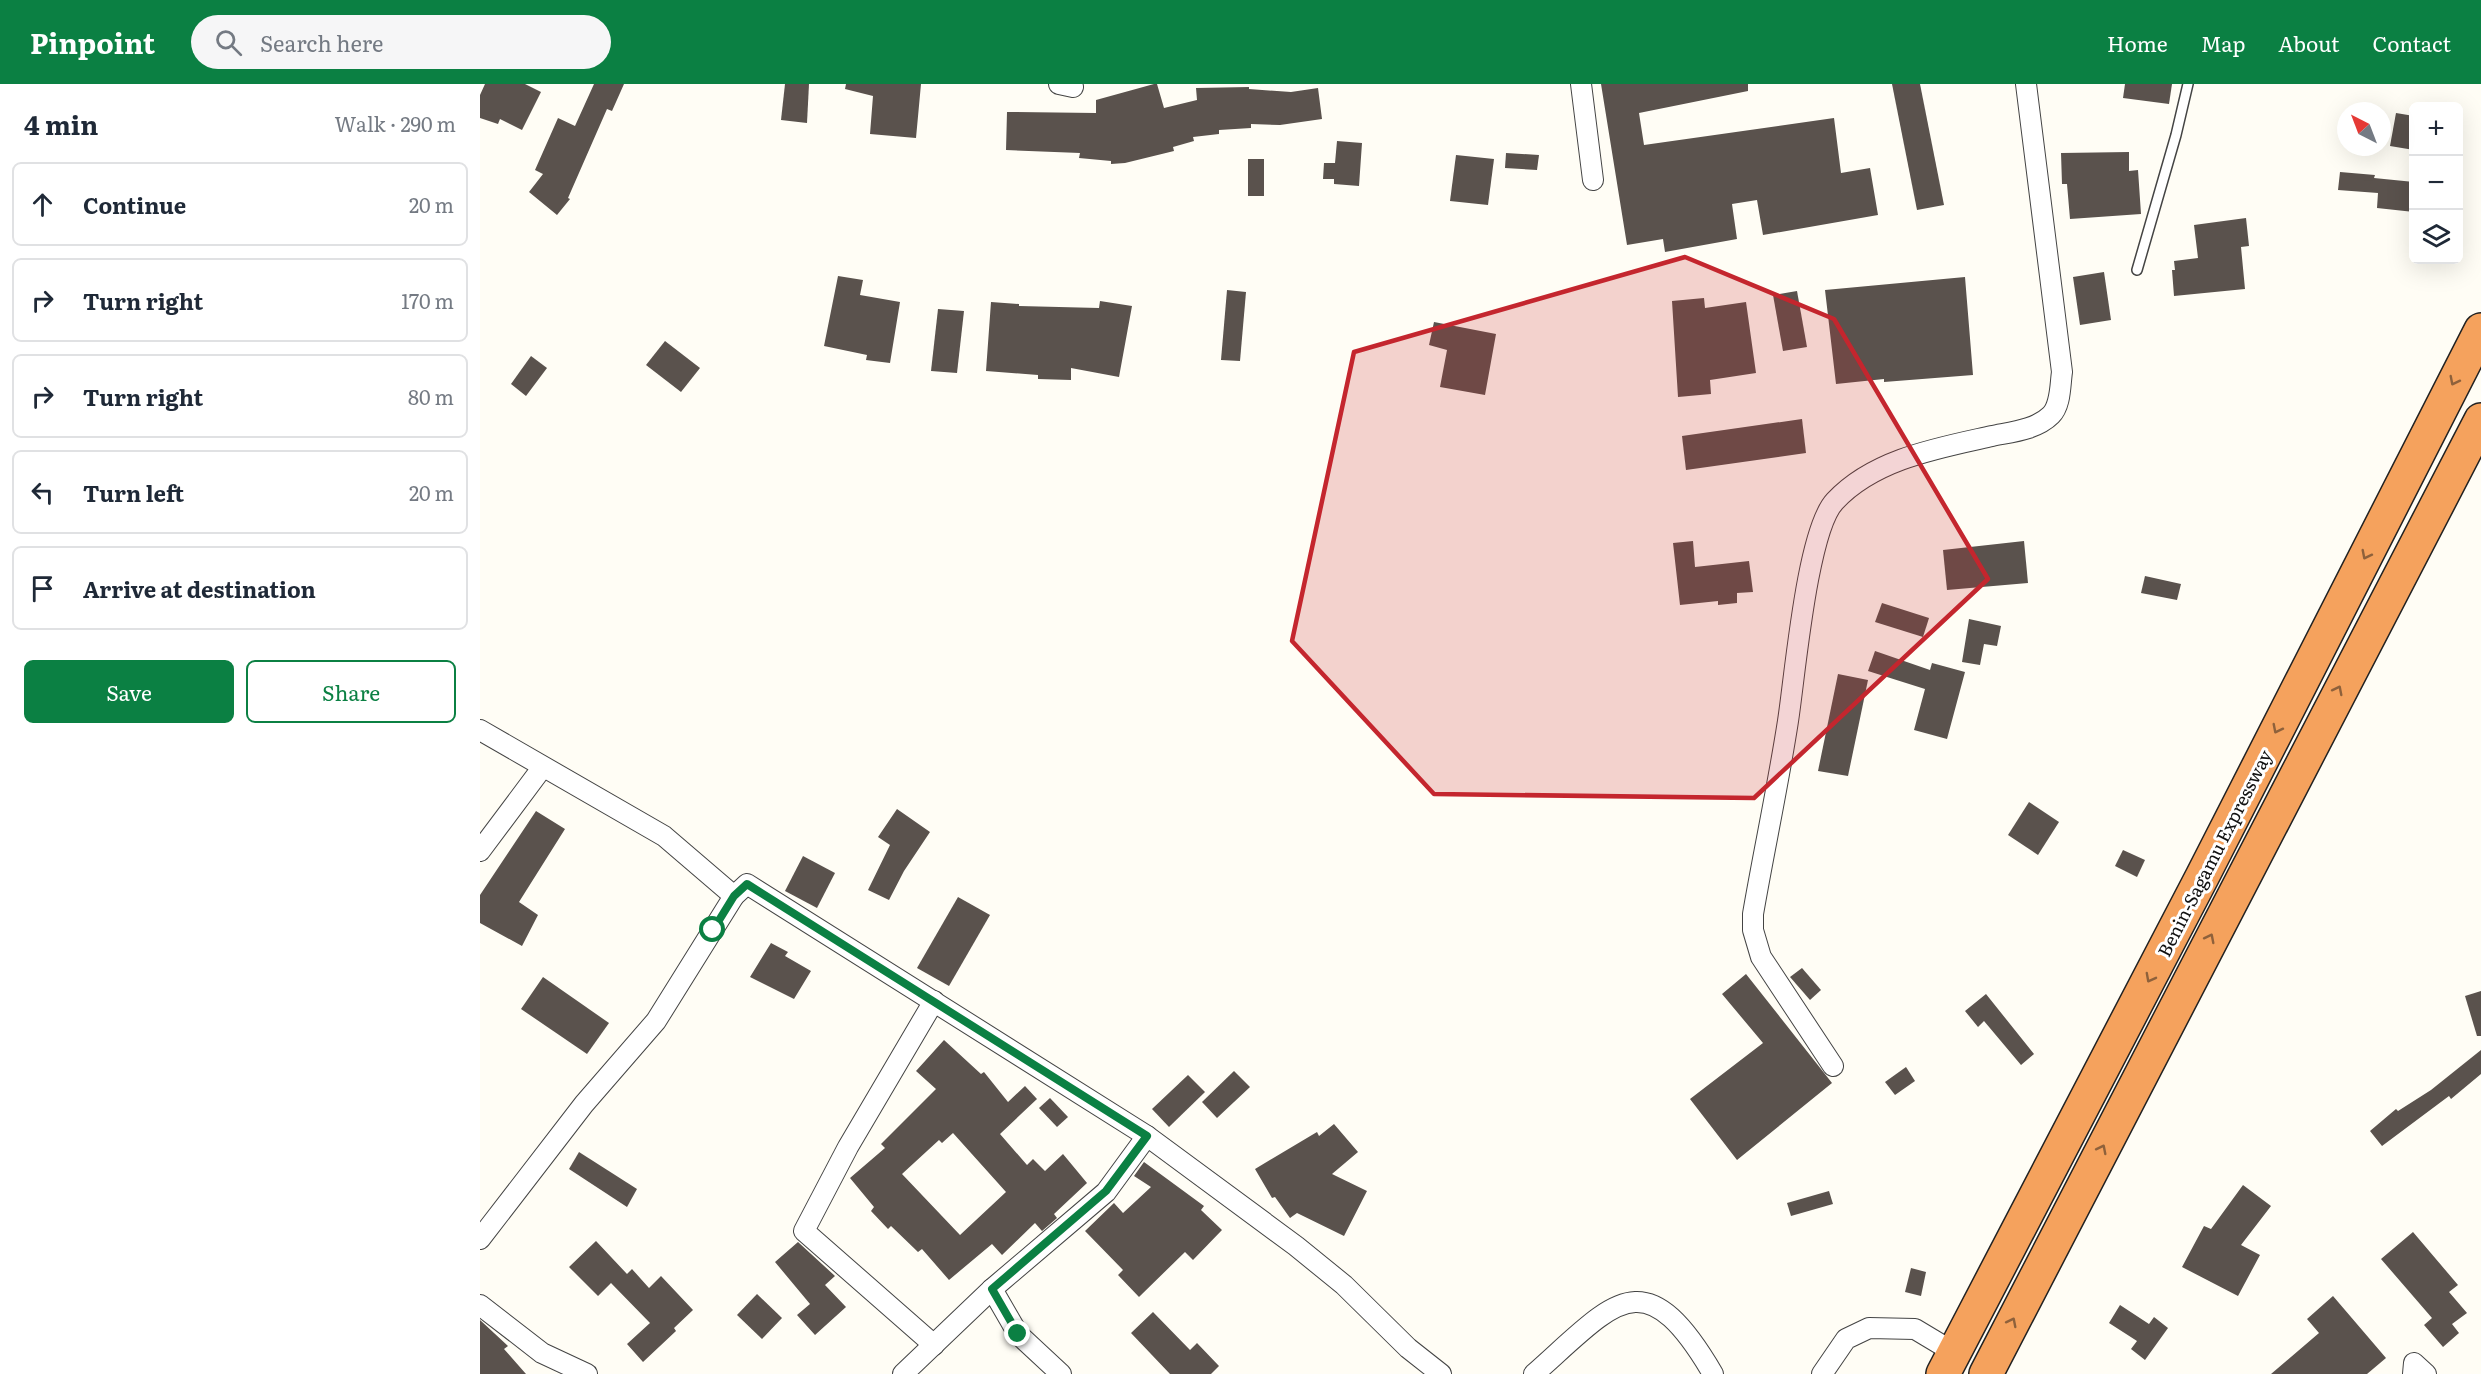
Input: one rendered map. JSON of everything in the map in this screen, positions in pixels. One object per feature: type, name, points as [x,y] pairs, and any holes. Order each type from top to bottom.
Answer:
[{"type":"highway","name":"Benin-Sagamu Expressway","points":[[1949,1363],[2197,888],[2481,330]]},
{"type":"highway","name":"Benin-Sagamu Expressway","points":[[1986,1374],[2481,420]]},
{"type":"street","points":[[1581,84],[1593,180]]},
{"type":"street","points":[[1833,1066],[1761,957],[1753,930],[1753,914],[1788,723],[1810,570],[1823,520],[1833,503],[1846,490],[1882,468],[1926,451],[2031,428],[2053,414],[2059,397],[2062,372],[2026,84]]},
{"type":"street","points":[[480,730],[542,768],[664,836],[734,896]]},
{"type":"street","points":[[480,851],[542,768]]},
{"type":"street","points":[[480,1239],[584,1104],[656,1021],[734,896],[747,884],[1147,1136],[1296,1246],[1344,1285],[1408,1348],[1441,1374]]},
{"type":"street","points":[[934,1001],[848,1147],[804,1231],[934,1345]]},
{"type":"street","points":[[903,1374],[992,1289],[1106,1191],[1147,1136]]},
{"type":"street","points":[[992,1289],[1018,1334],[1061,1374]]},
{"type":"street","points":[[1534,1374],[1602,1314],[1635,1300],[1657,1305],[1691,1337],[1713,1374]]},
{"type":"street","points":[[480,1305],[542,1353],[587,1374]]},
{"type":"street","points":[[1822,1374],[1846,1339],[1869,1328],[1915,1329],[1949,1363]]},
{"type":"street","points":[[2413,1374],[2414,1363],[2426,1374]]},
{"type":"lane","points":[[2137,270],[2176,135],[2188,84]]},
{"type":"highlighted area","points":[[1685,257],[1834,319],[1988,579],[1754,798],[1434,794],[1292,641],[1354,352]]},
{"type":"building","points":[[485,84],[525,84],[541,92],[522,130],[500,119],[498,124],[480,118],[480,95]]},
{"type":"building","points":[[594,84],[624,84],[612,111],[607,109],[568,198],[570,199],[557,215],[529,192],[543,174],[535,170],[558,118],[575,126]]},
{"type":"building","points":[[785,84],[809,84],[807,123],[781,120]]},
{"type":"building","points":[[846,84],[921,84],[916,138],[870,134],[873,96],[845,89]]},
{"type":"building","points":[[1157,84],[1164,108],[1197,100],[1196,88],[1249,87],[1249,89],[1291,92],[1318,88],[1322,119],[1280,125],[1251,124],[1251,128],[1219,130],[1219,134],[1193,137],[1194,141],[1173,147],[1174,151],[1125,163],[1111,164],[1111,161],[1079,158],[1080,153],[1006,150],[1007,112],[1096,113],[1096,100]]},
{"type":"building","points":[[1601,84],[1748,84],[1748,91],[1639,113],[1644,145],[1834,118],[1841,173],[1870,168],[1878,215],[1763,235],[1757,200],[1732,204],[1737,239],[1665,252],[1663,239],[1627,245]]},
{"type":"building","points":[[1892,84],[1920,84],[1944,205],[1917,210]]},
{"type":"building","points":[[2125,84],[2172,84],[2169,104],[2123,98]]},
{"type":"building","points":[[2396,113],[2409,115],[2409,149],[2391,146]]},
{"type":"building","points":[[1337,141],[1362,143],[1359,186],[1334,184],[1334,179],[1323,179],[1324,163],[1335,163]]},
{"type":"building","points":[[2129,152],[2129,171],[2138,170],[2141,214],[2070,219],[2067,184],[2062,184],[2061,153]]},
{"type":"building","points":[[1506,153],[1539,155],[1537,170],[1505,168]]},
{"type":"building","points":[[1456,155],[1494,159],[1488,205],[1450,201]]},
{"type":"building","points":[[1248,159],[1264,159],[1264,196],[1248,196]]},
{"type":"building","points":[[2340,172],[2375,175],[2374,178],[2409,182],[2409,211],[2377,208],[2378,193],[2338,190]]},
{"type":"building","points":[[2246,218],[2249,246],[2241,247],[2245,289],[2174,296],[2172,270],[2175,270],[2174,261],[2198,258],[2194,225]]},
{"type":"building","points":[[2104,272],[2111,320],[2080,325],[2073,277]]},
{"type":"building","points":[[838,276],[863,280],[860,295],[900,302],[890,363],[866,360],[867,355],[824,346]]},
{"type":"building","points":[[1965,277],[1973,375],[1884,382],[1884,379],[1836,384],[1825,290]]},
{"type":"building","points":[[1227,290],[1246,292],[1240,361],[1221,360]]},
{"type":"building","points":[[1797,291],[1807,347],[1783,351],[1773,295]]},
{"type":"building","points":[[1704,298],[1705,308],[1746,302],[1756,373],[1710,380],[1711,394],[1678,397],[1672,301]]},
{"type":"building","points":[[1100,301],[1132,306],[1119,377],[1071,368],[1071,380],[1038,379],[1038,375],[986,371],[991,302],[1019,304],[1019,306],[1099,308]]},
{"type":"building","points":[[938,309],[964,311],[957,373],[931,371]]},
{"type":"building","points":[[1434,322],[1496,334],[1485,395],[1440,387],[1447,350],[1429,345]]},
{"type":"building","points":[[665,341],[700,368],[681,392],[646,365]]},
{"type":"building","points":[[531,356],[547,368],[526,396],[511,384]]},
{"type":"building","points":[[1802,419],[1806,453],[1686,470],[1682,436]]},
{"type":"building","points":[[1693,541],[1695,567],[1749,561],[1753,592],[1737,593],[1737,603],[1718,605],[1718,601],[1680,605],[1673,543]]},
{"type":"building","points":[[2024,541],[2028,583],[1947,590],[1943,550]]},
{"type":"building","points":[[2145,576],[2181,584],[2177,600],[2141,593]]},
{"type":"building","points":[[1882,603],[1929,618],[1923,637],[1875,622]]},
{"type":"building","points":[[1969,619],[2001,626],[1997,646],[1984,644],[1980,665],[1962,662]]},
{"type":"building","points":[[1875,651],[1930,670],[1932,663],[1965,672],[1947,739],[1914,730],[1925,689],[1868,671]]},
{"type":"building","points":[[1838,674],[1868,680],[1848,776],[1818,771]]},
{"type":"building","points":[[2029,802],[2059,822],[2038,855],[2008,835]]},
{"type":"building","points":[[897,809],[930,832],[904,871],[889,900],[868,890],[890,845],[878,837]]},
{"type":"building","points":[[536,811],[565,829],[519,902],[538,915],[522,946],[480,923],[480,895]]},
{"type":"building","points":[[2123,850],[2145,860],[2137,877],[2115,866]]},
{"type":"building","points":[[803,856],[835,873],[817,908],[785,891]]},
{"type":"building","points":[[958,897],[990,915],[949,986],[917,968]]},
{"type":"building","points":[[771,943],[788,952],[785,956],[811,971],[794,999],[750,977]]},
{"type":"building","points":[[1802,968],[1821,990],[1810,1000],[1790,977]]},
{"type":"building","points":[[1746,974],[1832,1083],[1737,1160],[1690,1099],[1763,1043],[1722,994]]},
{"type":"building","points":[[543,977],[609,1023],[587,1054],[521,1009]]},
{"type":"building","points":[[2481,991],[2481,1036],[2477,1036],[2465,996]]},
{"type":"building","points":[[1986,994],[2034,1054],[2021,1065],[1984,1021],[1978,1027],[1965,1011]]},
{"type":"building","points":[[944,1040],[981,1074],[984,1072],[1008,1102],[1025,1086],[1037,1099],[1000,1134],[1027,1165],[1033,1159],[1045,1171],[1063,1154],[1087,1183],[1054,1214],[1057,1218],[1042,1231],[1035,1223],[1002,1255],[992,1244],[949,1280],[922,1249],[918,1252],[891,1226],[888,1229],[871,1211],[874,1207],[850,1178],[885,1148],[881,1144],[936,1089],[916,1071]],"holes":[[[953,1133],[1006,1192],[960,1235],[902,1174],[939,1140],[942,1143]]]},
{"type":"building","points":[[2481,1050],[2481,1074],[2451,1099],[2449,1096],[2382,1146],[2370,1131],[2396,1109],[2398,1111],[2431,1090]]},
{"type":"building","points":[[1906,1067],[1915,1081],[1895,1095],[1885,1082]]},
{"type":"building","points":[[1234,1071],[1250,1087],[1217,1118],[1202,1102]]},
{"type":"building","points":[[1188,1075],[1205,1092],[1169,1127],[1152,1109]]},
{"type":"building","points":[[1050,1098],[1068,1117],[1057,1127],[1039,1108]]},
{"type":"building","points":[[1334,1124],[1358,1152],[1332,1174],[1367,1191],[1344,1236],[1297,1213],[1290,1218],[1275,1197],[1272,1198],[1255,1169],[1317,1132],[1319,1136]]},
{"type":"building","points":[[579,1152],[637,1189],[627,1207],[569,1169]]},
{"type":"building","points":[[1144,1162],[1204,1206],[1201,1210],[1222,1230],[1193,1260],[1185,1252],[1139,1297],[1118,1275],[1123,1270],[1085,1231],[1114,1203],[1123,1213],[1151,1187],[1134,1176]]},
{"type":"building","points":[[2243,1185],[2271,1206],[2241,1245],[2260,1255],[2238,1296],[2182,1267],[2204,1226],[2211,1229]]},
{"type":"building","points":[[1829,1191],[1833,1204],[1791,1216],[1787,1203]]},
{"type":"building","points":[[2413,1232],[2458,1285],[2449,1292],[2467,1313],[2452,1324],[2459,1333],[2443,1347],[2424,1325],[2432,1318],[2381,1259]]},
{"type":"building","points":[[596,1241],[627,1274],[632,1269],[649,1288],[661,1276],[693,1310],[674,1328],[676,1331],[643,1362],[627,1344],[650,1323],[611,1283],[598,1296],[569,1267]]},
{"type":"building","points":[[798,1242],[835,1276],[825,1285],[846,1307],[815,1335],[797,1315],[810,1304],[775,1262]]},
{"type":"building","points":[[1911,1268],[1926,1272],[1921,1296],[1905,1292]]},
{"type":"building","points":[[757,1294],[782,1318],[762,1339],[737,1315]]},
{"type":"building","points":[[2333,1296],[2386,1358],[2367,1374],[2271,1374],[2319,1333],[2307,1319]]},
{"type":"building","points":[[2120,1305],[2149,1324],[2154,1317],[2168,1328],[2145,1360],[2131,1349],[2137,1341],[2109,1323]]},
{"type":"building","points":[[1153,1312],[1190,1350],[1197,1343],[1219,1366],[1211,1374],[1170,1374],[1131,1333]]},
{"type":"building","points":[[480,1320],[508,1346],[504,1349],[526,1374],[480,1374]]},
{"type":"route","points":[[713,930],[734,896],[747,884],[1147,1136],[1106,1191],[992,1289],[1018,1334]]}]
